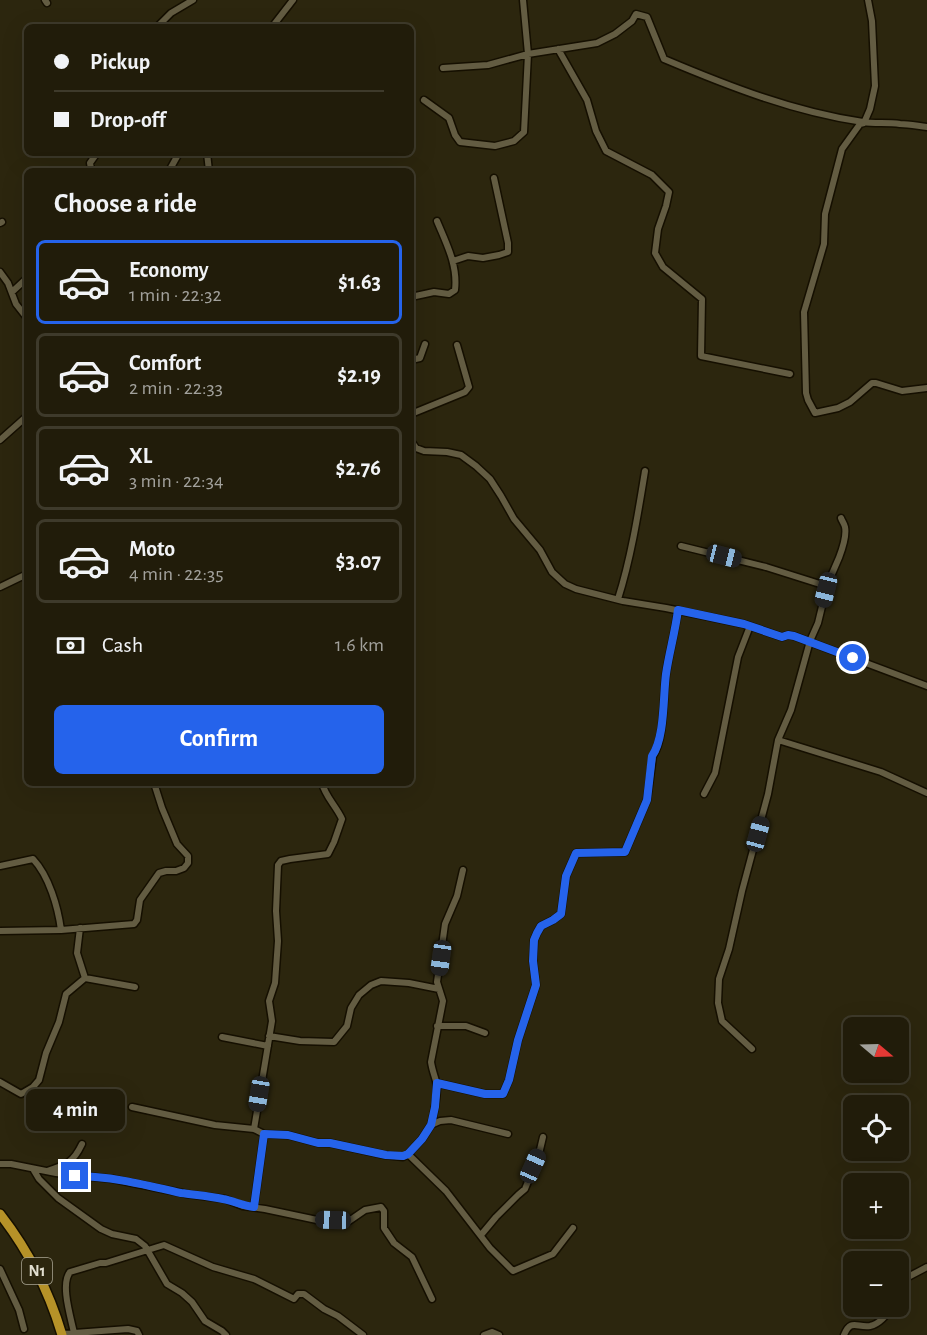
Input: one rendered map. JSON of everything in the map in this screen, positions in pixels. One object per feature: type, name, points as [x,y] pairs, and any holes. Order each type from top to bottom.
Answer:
[{"type":"highway","name":"N1","points":[[0,1214],[26,1251],[39,1275],[62,1334]]},
{"type":"street","points":[[160,24],[171,13],[193,0]]},
{"type":"street","points":[[274,24],[293,0]]},
{"type":"street","points":[[424,100],[448,118],[460,142],[495,146],[513,141],[524,132],[528,54],[523,0]]},
{"type":"street","points":[[868,0],[872,21],[874,86],[870,109],[864,123],[860,124],[842,149],[825,214],[824,244],[804,312],[807,400],[814,413],[838,408],[850,402],[872,383],[902,392],[927,388]]},
{"type":"street","points":[[443,68],[488,64],[528,54],[597,43],[615,34],[632,21],[636,14],[647,17],[664,59],[729,86],[792,106],[864,123],[927,127]]},
{"type":"street","points":[[558,49],[587,100],[596,131],[606,151],[652,175],[669,192],[658,229],[655,253],[663,267],[702,298],[701,356],[790,374]]},
{"type":"street","points":[[453,261],[468,256],[483,258],[508,252],[494,178]]},
{"type":"street","points":[[414,296],[434,292],[449,294],[455,290],[457,278],[453,261],[437,221]]},
{"type":"street","points":[[0,272],[8,283],[16,304],[24,314]]},
{"type":"street","points":[[12,292],[24,281]]},
{"type":"street","points":[[414,359],[420,358],[425,344]]},
{"type":"street","points":[[414,413],[465,392],[469,387],[457,345]]},
{"type":"street","points":[[0,440],[24,419]]},
{"type":"street","points":[[414,445],[424,451],[460,455],[476,466],[490,479],[514,519],[540,549],[552,572],[565,584],[576,589],[637,604],[678,610],[750,626],[782,637],[794,636],[927,686]]},
{"type":"street","points":[[618,599],[625,579],[645,471]]},
{"type":"street","points":[[752,1049],[722,1021],[718,1003],[719,979],[729,949],[768,794],[778,740],[791,710],[810,641],[818,623],[825,587],[838,560],[844,539],[845,527],[841,518]]},
{"type":"street","points":[[681,546],[766,567],[825,587]]},
{"type":"street","points":[[0,587],[24,575]]},
{"type":"street","points":[[437,1083],[485,1094],[503,1094],[536,985],[533,961],[534,940],[541,926],[561,914],[566,876],[576,853],[625,852],[647,800],[652,756],[656,751],[663,716],[666,674],[678,610]]},
{"type":"street","points":[[704,794],[715,773],[738,657],[750,626]]},
{"type":"street","points":[[778,740],[880,771],[927,793]]},
{"type":"street","points":[[0,931],[61,930],[134,924],[137,920],[140,900],[159,873],[177,871],[184,868],[188,862],[188,856],[177,844],[155,786]]},
{"type":"street","points":[[254,1130],[272,1021],[269,1001],[275,983],[278,941],[276,911],[278,865],[281,861],[290,859],[328,854],[342,819],[322,786]]},
{"type":"street","points":[[0,867],[33,859],[37,863],[56,903],[61,930]]},
{"type":"street","points":[[132,1107],[215,1125],[254,1130],[264,1134],[288,1135],[318,1143],[343,1145],[396,1156],[408,1154],[431,1125],[435,1107],[437,1083],[431,1062],[443,1001],[437,982],[445,924],[457,896],[463,870]]},
{"type":"street","points":[[80,928],[77,953],[85,978]]},
{"type":"street","points":[[85,978],[135,987]]},
{"type":"street","points":[[0,1082],[21,1094],[33,1087],[39,1080],[66,994],[85,978]]},
{"type":"street","points":[[269,1036],[300,1041],[334,1042],[346,1026],[351,1008],[359,995],[371,985],[381,981],[439,989]]},
{"type":"street","points":[[437,1026],[466,1026],[485,1033]]},
{"type":"street","points":[[222,1037],[268,1046]]},
{"type":"street","points":[[431,1125],[447,1119],[508,1134]]},
{"type":"street","points":[[254,1207],[264,1134]]},
{"type":"street","points":[[481,1235],[525,1189],[543,1137]]},
{"type":"street","points":[[46,1171],[72,1161],[82,1144]]},
{"type":"street","points":[[408,1154],[446,1191],[490,1248],[513,1271],[553,1254],[573,1228]]},
{"type":"street","points":[[0,1164],[75,1176],[113,1179],[225,1199],[243,1206],[318,1220],[349,1221],[365,1210],[381,1206],[384,1211],[384,1228],[394,1243],[412,1257],[432,1299]]},
{"type":"street","points":[[33,1168],[39,1179],[58,1198],[101,1229],[136,1239],[145,1246],[166,1284],[182,1293],[192,1302],[205,1321],[226,1335]]},
{"type":"street","points":[[74,1333],[66,1290],[66,1278],[70,1272],[164,1245],[213,1267],[254,1280],[294,1299],[298,1294],[304,1294],[363,1335]]},
{"type":"street","points":[[909,1276],[927,1267]]},
{"type":"street","points":[[0,1269],[19,1310],[24,1329]]},
{"type":"street","points":[[844,1335],[847,1328],[852,1325],[870,1326],[883,1317]]},
{"type":"street","points":[[62,1334],[128,1329],[136,1331],[139,1335]]},
{"type":"street","points":[[484,1335],[492,1332],[499,1335]]},
{"type":"route","points":[[75,1176],[113,1179],[225,1199],[243,1206],[254,1207],[264,1134],[288,1135],[318,1143],[330,1143],[386,1155],[403,1156],[408,1154],[422,1139],[431,1125],[437,1083],[485,1094],[503,1094],[536,985],[533,961],[534,940],[541,926],[561,914],[566,876],[576,853],[625,852],[647,800],[652,756],[656,751],[663,716],[666,674],[678,610],[744,624],[782,637],[794,636],[853,658]]}]
